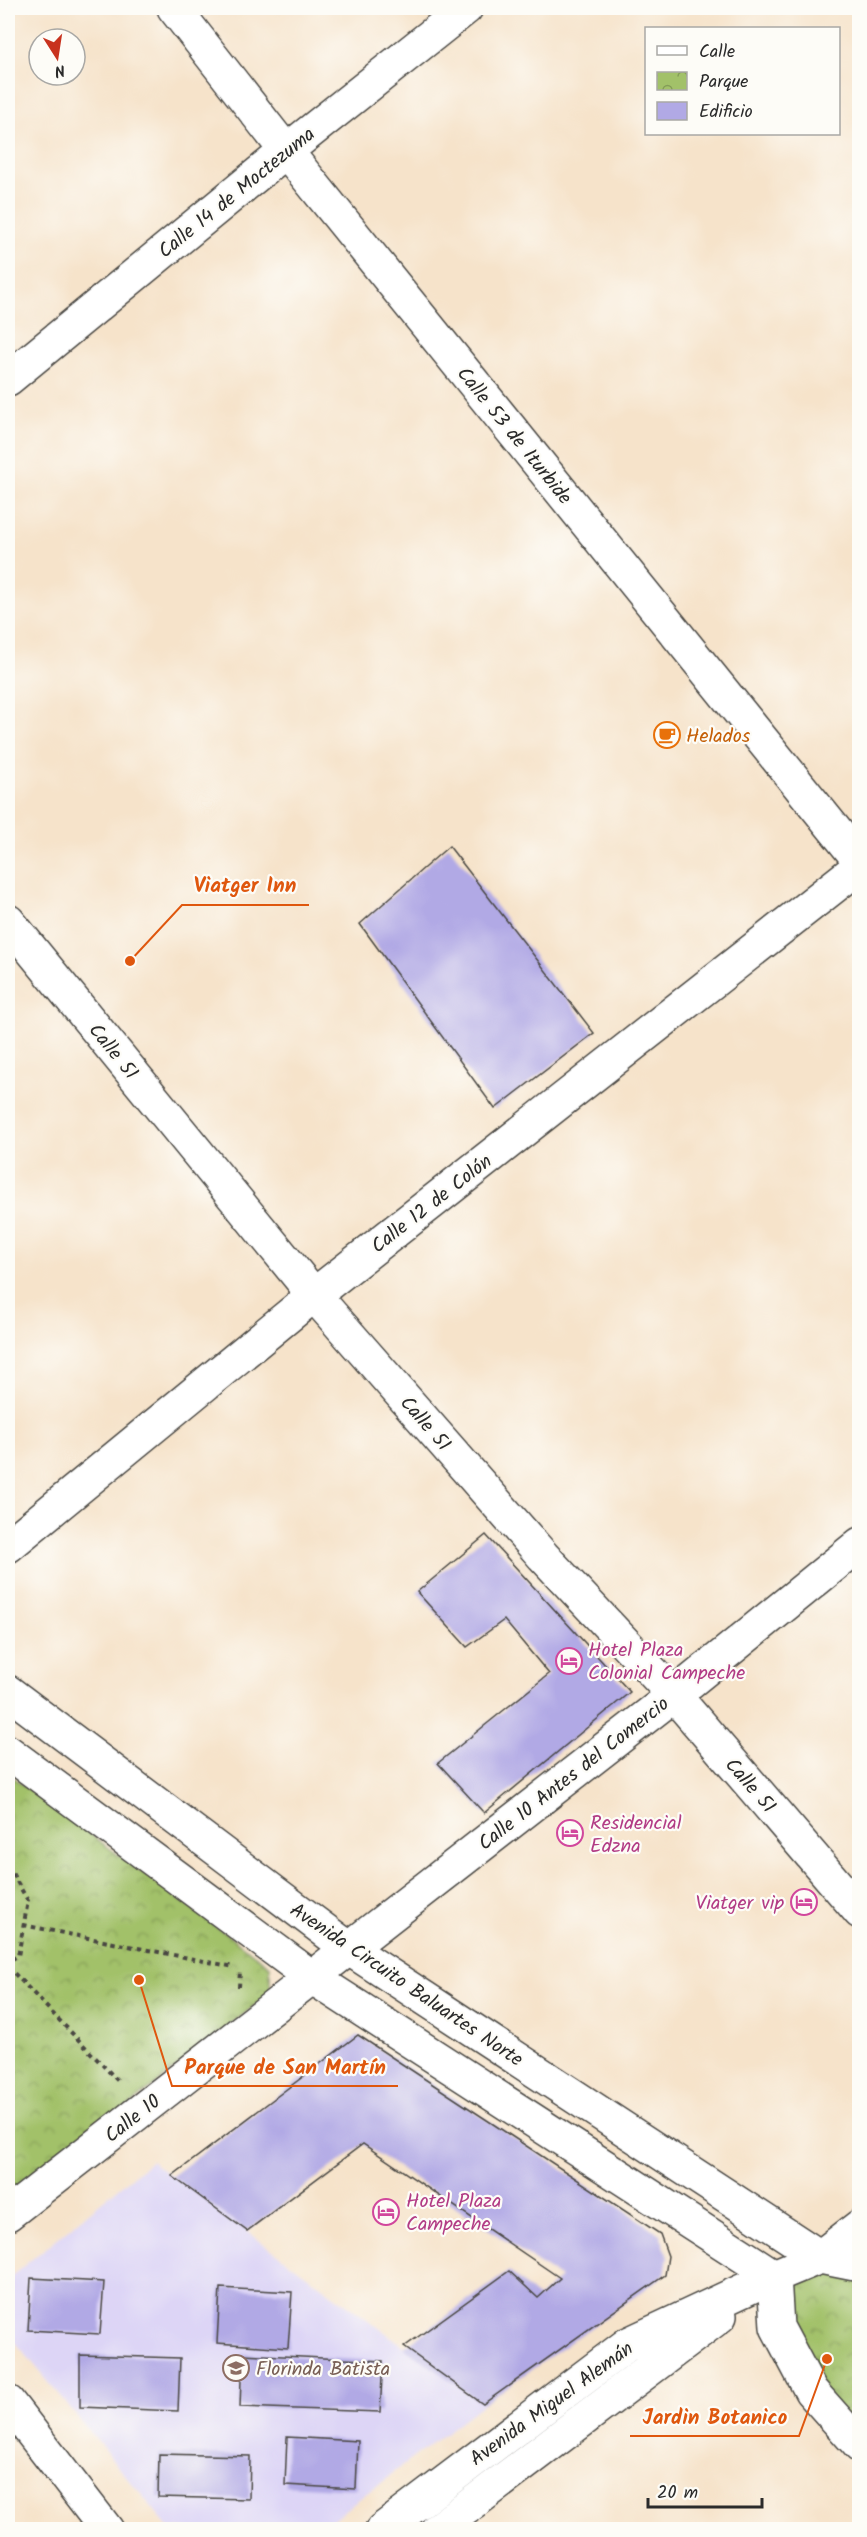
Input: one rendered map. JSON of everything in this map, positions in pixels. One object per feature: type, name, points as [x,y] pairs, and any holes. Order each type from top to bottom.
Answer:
[{"type":"street","name":"Calle 53 de Iturbide","points":[[174,8],[286,151],[860,861]]},
{"type":"street","name":"Calle 14 de Moctezuma","points":[[8,379],[286,151],[466,8]]},
{"type":"street","name":"Calle 12 de Colón","points":[[8,1546],[314,1295],[860,866]]},
{"type":"street","name":"Calle 51","points":[[8,921],[314,1295],[543,1556],[674,1695],[860,1912]]},
{"type":"street","name":"Calle 10 Antes del Comercio","points":[[313,1978],[348,1948],[674,1695],[860,1544]]},
{"type":"street","name":"Avenida Circuito Baluartes Norte","points":[[8,1692],[348,1948],[820,2257]]},
{"type":"street","points":[[8,1752],[313,1978],[774,2276]]},
{"type":"street","name":"Calle 10","points":[[8,2214],[313,1978]]},
{"type":"street","points":[[774,2276],[820,2257],[860,2226]]},
{"type":"street","points":[[820,2257],[860,2265]]},
{"type":"street","points":[[774,2276],[777,2327],[811,2391],[860,2446]]},
{"type":"street","name":"Avenida Miguel Alemán","points":[[382,2529],[628,2344],[774,2276]]},
{"type":"street","name":"Avenida Miguel Alemán","points":[[437,2529],[774,2276]]},
{"type":"street","points":[[8,2402],[107,2529]]},
{"type":"path","points":[[8,1866],[28,1901],[18,1956],[8,1961]]},
{"type":"path","points":[[23,1925],[240,1968]]},
{"type":"path","points":[[231,1961],[240,1968]]},
{"type":"path","points":[[8,1967],[122,2085]]},
{"type":"path","points":[[238,1991],[240,1968]]},
{"type":"shaded area","name":"Florinda Batista","points":[[151,2161],[483,2404],[320,2529],[170,2529],[8,2333],[8,2279]]},
{"type":"green space","points":[[8,1774],[270,1966],[270,1993],[8,2203]]},
{"type":"green space","points":[[859,2265],[859,2446],[811,2391],[774,2276]]},
{"type":"building","points":[[449,846],[594,1033],[495,1109],[360,924]]},
{"type":"building","name":"Hotel Plaza Colonial Campeche","points":[[486,1535],[630,1692],[484,1813],[438,1763],[549,1674],[504,1620],[467,1647],[417,1592]]},
{"type":"building","points":[[358,2035],[660,2234],[668,2256],[665,2275],[483,2404],[404,2347],[509,2271],[538,2298],[560,2278],[363,2144],[247,2231],[172,2176]]},
{"type":"building","points":[[31,2278],[104,2282],[100,2334],[28,2330]]},
{"type":"building","points":[[220,2288],[292,2292],[288,2348],[217,2343]]},
{"type":"building","points":[[242,2354],[383,2361],[380,2412],[240,2407]]},
{"type":"building","points":[[80,2355],[180,2358],[178,2411],[80,2407]]},
{"type":"building","points":[[287,2437],[358,2441],[356,2489],[285,2485]]},
{"type":"building","points":[[159,2454],[250,2456],[249,2499],[158,2497]]},
{"type":"place","name":"Helados","points":[[667,735]]},
{"type":"place","name":"Viatger Inn","points":[[130,961]]},
{"type":"place","name":"Hotel Plaza Colonial Campeche","points":[[569,1661]]},
{"type":"place","name":"Residencial Edzna","points":[[570,1833]]},
{"type":"place","name":"Viatger vip","points":[[804,1902]]},
{"type":"place","name":"Parque de San Martín","points":[[139,1980]]},
{"type":"place","name":"Hotel Plaza Campeche","points":[[386,2212]]},
{"type":"place","name":"Jardin Botanico","points":[[827,2359]]},
{"type":"place","name":"Florinda Batista","points":[[236,2368]]}]
